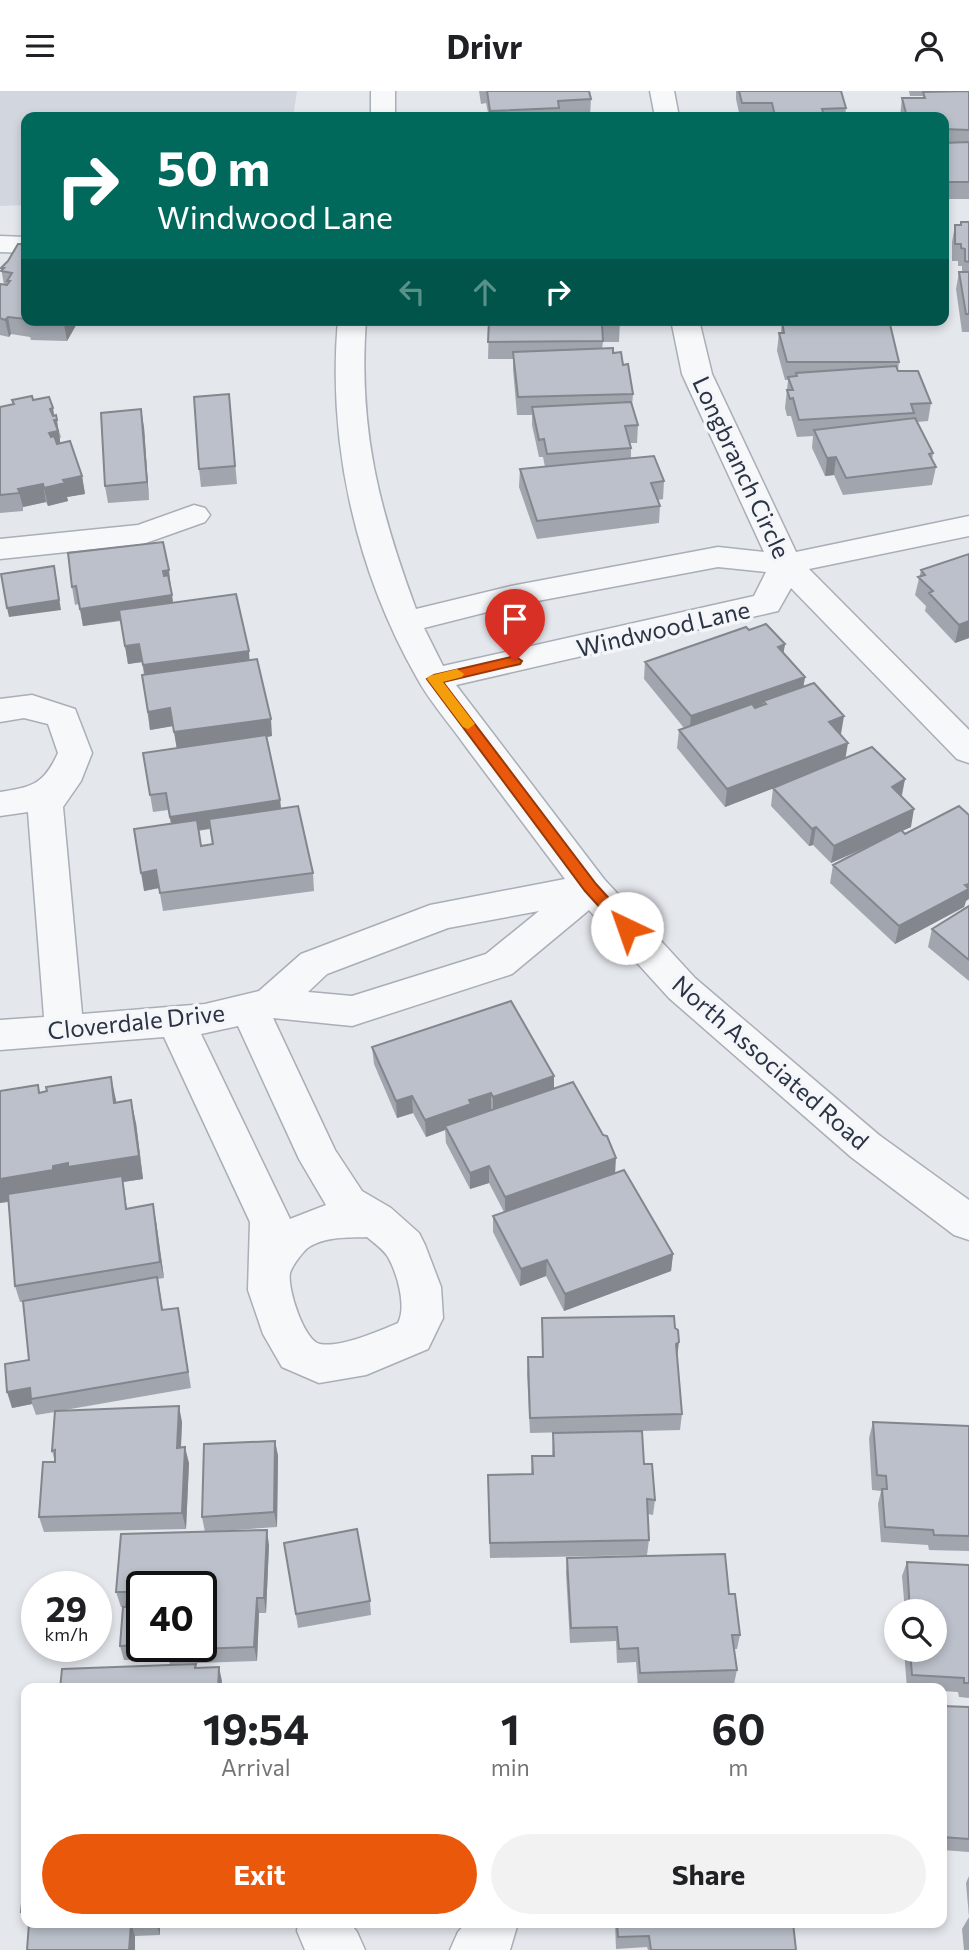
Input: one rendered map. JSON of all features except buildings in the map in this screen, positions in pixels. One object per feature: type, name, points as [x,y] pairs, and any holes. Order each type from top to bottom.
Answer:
[{"type":"street","points":[[383,91],[383,112]]},
{"type":"street","points":[[662,91],[666,112]]},
{"type":"street","points":[[0,228],[21,229]]},
{"type":"street","points":[[0,244],[21,245]]},
{"type":"street","name":"North Associated Road","points":[[352,326],[348,371],[354,446],[374,537],[405,622],[434,679],[591,888],[682,988],[865,1146],[969,1223]]},
{"type":"street","name":"Longbranch Circle","points":[[686,326],[698,374],[786,564],[969,751]]},
{"type":"street","points":[[0,530],[149,512],[194,515],[143,534],[0,549]]},
{"type":"street","name":"Windwood Lane","points":[[405,622],[511,596],[718,557],[786,564],[969,526]]},
{"type":"street","name":"Windwood Lane","points":[[434,679],[767,604],[786,564]]},
{"type":"street","points":[[0,711],[39,706],[62,717],[75,753],[63,781],[46,806],[64,1029]]},
{"type":"street","points":[[0,804],[35,799],[63,781]]},
{"type":"street","name":"Cloverdale Drive","points":[[260,1006],[314,964],[443,915],[591,888]]},
{"type":"street","name":"Cloverdale Drive","points":[[0,1035],[205,1019],[260,1006],[352,1011],[499,964],[591,888]]},
{"type":"street","points":[[176,1021],[271,1222],[269,1290],[285,1334],[297,1354],[318,1364],[366,1356],[414,1336],[422,1318],[420,1287],[404,1245],[376,1220],[347,1203],[319,1159],[260,1006]]},
{"type":"street","points":[[269,1267],[293,1236],[328,1221],[376,1220]]},
{"type":"street","points":[[323,1928],[339,1950]]},
{"type":"street","points":[[476,1950],[489,1939],[491,1928]]},
{"type":"shaded area","points":[[0,91],[297,91],[294,112],[21,112],[21,205],[0,206]]},
{"type":"slow traffic","points":[[457,674],[434,679],[468,724]]},
{"type":"route","points":[[515,661],[434,679],[591,888],[627,928]]}]
